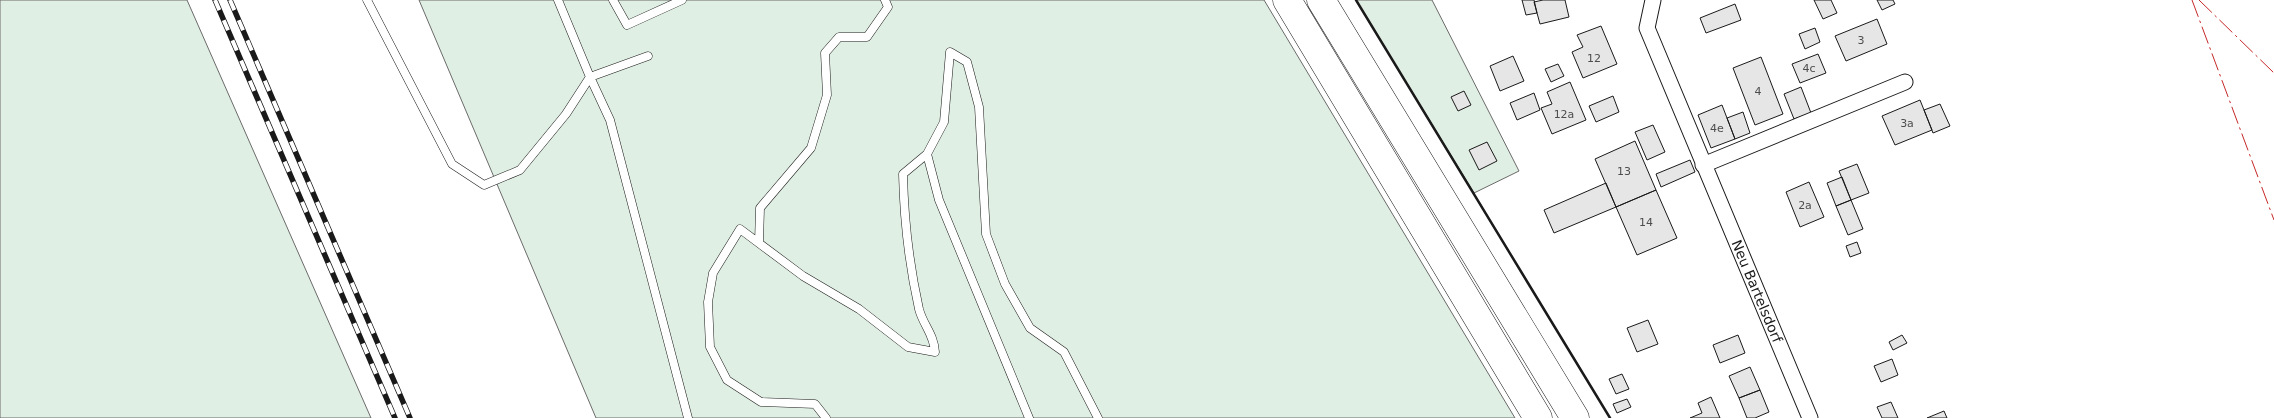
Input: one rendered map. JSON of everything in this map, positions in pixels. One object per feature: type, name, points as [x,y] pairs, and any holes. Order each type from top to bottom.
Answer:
[{"type":"highway","points":[[1286,0],[1538,418]]},
{"type":"highway","points":[[1321,0],[1575,416]]},
{"type":"highway","points":[[1521,388],[1526,418]]},
{"type":"street","name":"Neu Bartelsdorf","points":[[1652,0],[1647,28],[1810,418]]},
{"type":"street","points":[[1703,165],[1905,82]]},
{"type":"lane","points":[[367,0],[452,164],[484,185],[520,170],[566,114],[590,77],[648,56]]},
{"type":"lane","points":[[558,0],[610,120],[688,418]]},
{"type":"lane","points":[[613,0],[627,25],[682,0]]},
{"type":"lane","points":[[759,242],[760,208],[810,148],[827,95],[825,53],[839,37],[867,37],[888,7],[885,0]]},
{"type":"lane","points":[[826,418],[815,404],[761,402],[727,380],[710,347],[708,302],[713,273],[740,229],[804,276],[859,310],[908,346],[934,352],[934,340],[920,312],[904,218],[903,174],[927,154],[944,122],[950,52],[968,62],[979,107],[986,234],[1005,284],[1030,328],[1064,352],[1098,418]]},
{"type":"lane","points":[[927,154],[938,200],[1029,418]]},
{"type":"green space","points":[[0,0],[187,0],[371,418],[0,418]]},
{"type":"green space","points":[[419,0],[1264,0],[1515,418],[596,418]]},
{"type":"green space","points":[[1356,0],[1432,0],[1519,171],[1474,193]]},
{"type":"building","points":[[1522,0],[1534,0],[1537,13],[1526,15]]},
{"type":"building","points":[[1565,0],[1569,17],[1540,24],[1534,2]]},
{"type":"building","points":[[1814,0],[1831,0],[1837,13],[1823,19]]},
{"type":"building","points":[[1877,0],[1893,0],[1895,4],[1882,10]]},
{"type":"building","points":[[1735,4],[1741,20],[1706,33],[1700,18]]},
{"type":"building","points":[[1877,19],[1887,44],[1846,61],[1835,36]]},
{"type":"building","points":[[1601,26],[1617,64],[1583,78],[1572,52],[1583,47],[1577,35]]},
{"type":"building","points":[[1815,28],[1820,42],[1805,49],[1799,34]]},
{"type":"building","points":[[1818,54],[1826,73],[1800,83],[1792,64]]},
{"type":"building","points":[[1513,56],[1524,81],[1500,91],[1490,66]]},
{"type":"building","points":[[1761,57],[1783,114],[1755,125],[1733,68]]},
{"type":"building","points":[[1558,64],[1564,76],[1551,82],[1545,69]]},
{"type":"building","points":[[1570,82],[1586,120],[1552,134],[1541,108],[1552,104],[1547,92]]},
{"type":"building","points":[[1801,87],[1811,113],[1794,119],[1784,94]]},
{"type":"building","points":[[1464,91],[1471,105],[1458,111],[1451,97]]},
{"type":"building","points":[[1534,93],[1540,110],[1517,120],[1510,103]]},
{"type":"building","points":[[1613,96],[1619,112],[1596,122],[1589,106]]},
{"type":"building","points":[[1920,100],[1932,130],[1895,145],[1882,116]]},
{"type":"building","points":[[1940,104],[1950,126],[1933,133],[1924,110]]},
{"type":"building","points":[[1722,105],[1735,139],[1711,148],[1698,115]]},
{"type":"building","points":[[1743,112],[1750,133],[1735,139],[1727,118]]},
{"type":"building","points":[[1653,125],[1665,152],[1647,160],[1635,132]]},
{"type":"building","points":[[1635,141],[1656,190],[1616,207],[1595,159]]},
{"type":"building","points":[[1487,142],[1497,161],[1479,170],[1469,150]]},
{"type":"building","points":[[1690,160],[1695,172],[1661,187],[1656,174]]},
{"type":"building","points":[[1857,164],[1869,193],[1851,200],[1839,171]]},
{"type":"building","points":[[1842,177],[1851,200],[1836,206],[1827,183]]},
{"type":"building","points":[[1809,182],[1824,217],[1800,227],[1786,192]]},
{"type":"building","points":[[1606,183],[1616,207],[1554,233],[1544,210]]},
{"type":"building","points":[[1656,190],[1677,238],[1637,255],[1616,207]]},
{"type":"building","points":[[1851,200],[1863,229],[1848,235],[1836,206]]},
{"type":"building","points":[[1857,242],[1861,253],[1850,257],[1846,246]]},
{"type":"building","points":[[1648,320],[1658,344],[1637,352],[1627,328]]},
{"type":"building","points":[[1738,335],[1745,353],[1720,363],[1713,345]]},
{"type":"building","points":[[1902,335],[1907,343],[1893,350],[1889,342]]},
{"type":"building","points":[[1892,359],[1898,375],[1881,382],[1874,366]]},
{"type":"building","points":[[1750,367],[1760,390],[1739,398],[1729,376]]},
{"type":"building","points":[[1622,374],[1629,389],[1616,394],[1609,379]]},
{"type":"building","points":[[1760,390],[1769,412],[1755,418],[1747,418],[1739,398]]},
{"type":"building","points":[[1711,397],[1720,418],[1690,418],[1702,413],[1698,403]]},
{"type":"building","points":[[1627,399],[1631,407],[1617,413],[1613,404]]},
{"type":"building","points":[[1891,402],[1898,418],[1882,418],[1877,407]]},
{"type":"building","points":[[1944,411],[1947,418],[1927,418]]},
{"type":"railway","points":[[215,0],[395,418]]},
{"type":"railway","points":[[230,0],[410,418]]},
{"type":"wall","points":[[1356,0],[1610,418]]},
{"type":"power","points":[[2192,0],[2274,220]]},
{"type":"power","points":[[2199,0],[2274,73]]}]
